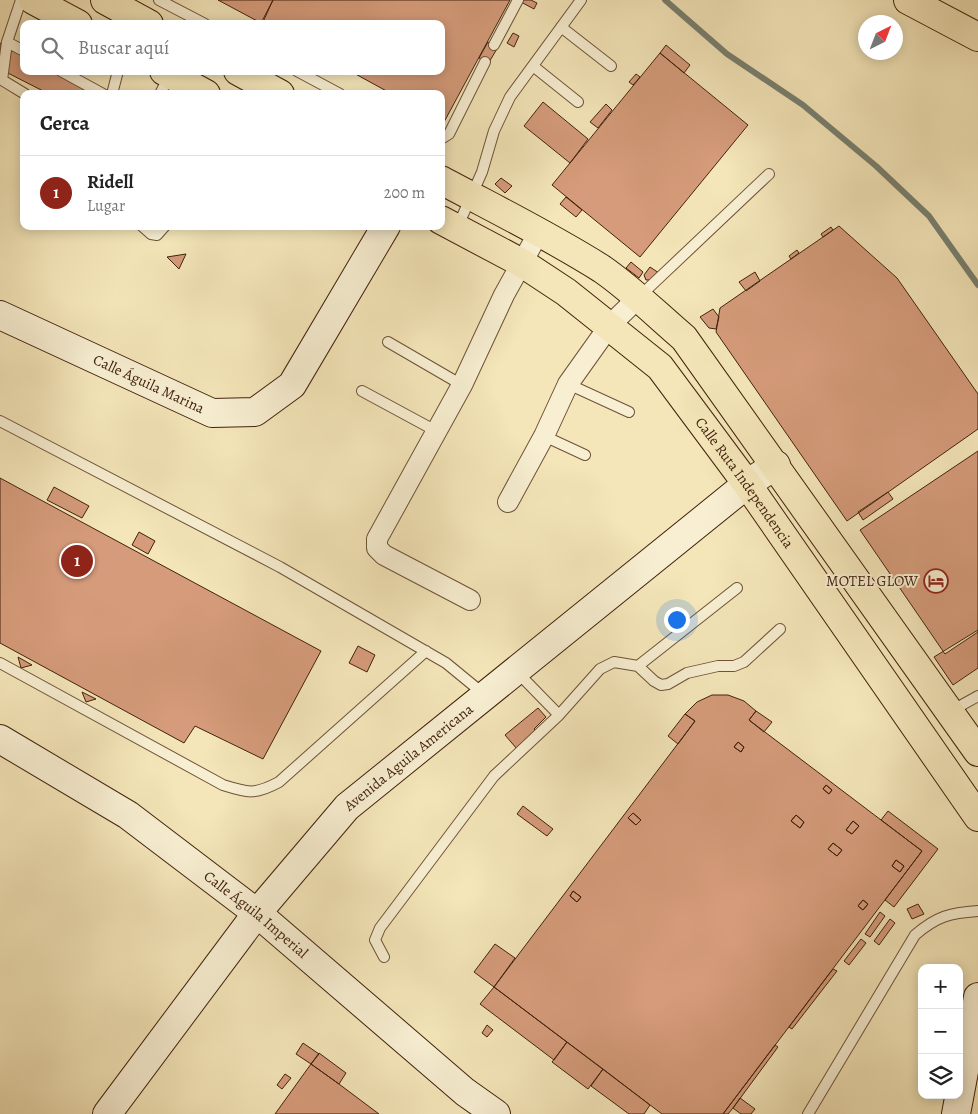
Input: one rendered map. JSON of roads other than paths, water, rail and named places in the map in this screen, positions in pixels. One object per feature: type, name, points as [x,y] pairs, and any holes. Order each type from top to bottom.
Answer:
[{"type":"main road","points":[[33,0],[70,20]]},
{"type":"main road","points":[[105,0],[134,15]]},
{"type":"main road","points":[[908,0],[978,37]]},
{"type":"main road","points":[[245,75],[273,90]]},
{"type":"main road","points":[[167,78],[196,90]]},
{"type":"main road","points":[[445,182],[539,232],[602,270],[684,338],[951,711],[978,752]]},
{"type":"main road","name":"Calle Ruta Independencia","points":[[449,224],[522,264],[566,292],[610,325],[660,368],[747,484],[978,817]]},
{"type":"street","name":"Calle Águila Marina","points":[[0,316],[212,413],[254,412],[292,385],[384,230]]},
{"type":"street","points":[[470,600],[384,555],[378,548],[377,539],[462,385],[504,295],[539,232]]},
{"type":"street","points":[[508,502],[544,436],[568,384],[610,325],[638,298]]},
{"type":"street","name":"Avenida Aguila Americana","points":[[107,1114],[258,913],[347,807],[747,484],[776,465]]},
{"type":"street","name":"Calle Águila Imperial","points":[[0,739],[128,816],[258,913],[465,1092],[496,1114]]},
{"type":"street","points":[[956,1114],[978,997]]},
{"type":"lane","points":[[20,91],[2,80],[7,42],[21,0]]},
{"type":"lane","points":[[159,0],[197,20]]},
{"type":"lane","points":[[494,45],[518,0]]},
{"type":"lane","points":[[449,224],[470,195],[482,172],[494,131],[510,97],[581,0]]},
{"type":"lane","points":[[561,27],[611,66]]},
{"type":"lane","points":[[7,42],[20,49]]},
{"type":"lane","points":[[445,137],[449,134],[485,62]]},
{"type":"lane","points":[[533,66],[578,102]]},
{"type":"lane","points":[[68,75],[96,90]]},
{"type":"lane","points":[[113,90],[117,75]]},
{"type":"lane","points":[[304,75],[333,90]]},
{"type":"lane","points":[[638,298],[769,174]]},
{"type":"lane","points":[[146,230],[151,234],[157,235],[161,230]]},
{"type":"lane","points":[[388,342],[462,385]]},
{"type":"lane","points":[[568,384],[629,412]]},
{"type":"lane","points":[[362,391],[436,431]]},
{"type":"lane","points":[[0,421],[280,567],[446,663],[486,695]]},
{"type":"lane","points":[[544,436],[584,455]]},
{"type":"lane","points":[[638,666],[737,588]]},
{"type":"lane","points":[[384,957],[375,940],[380,928],[494,776],[559,715],[600,669],[614,662],[638,666],[654,682],[661,685],[668,684],[687,673],[718,666],[734,666],[744,662],[780,629]]},
{"type":"lane","points":[[0,663],[223,785],[245,793],[262,791],[279,782],[426,651]]},
{"type":"lane","points":[[516,671],[559,715]]},
{"type":"lane","points":[[951,711],[978,696]]},
{"type":"lane","points":[[808,1114],[915,935],[930,922],[951,913],[978,911]]},
{"type":"waterway","points":[[665,0],[727,54],[803,105],[876,166],[929,216],[978,285]]},
{"type":"place","name":"Ridell","points":[[77,561]]},
{"type":"place","name":"MOTEL GLOW","points":[[936,581]]}]
